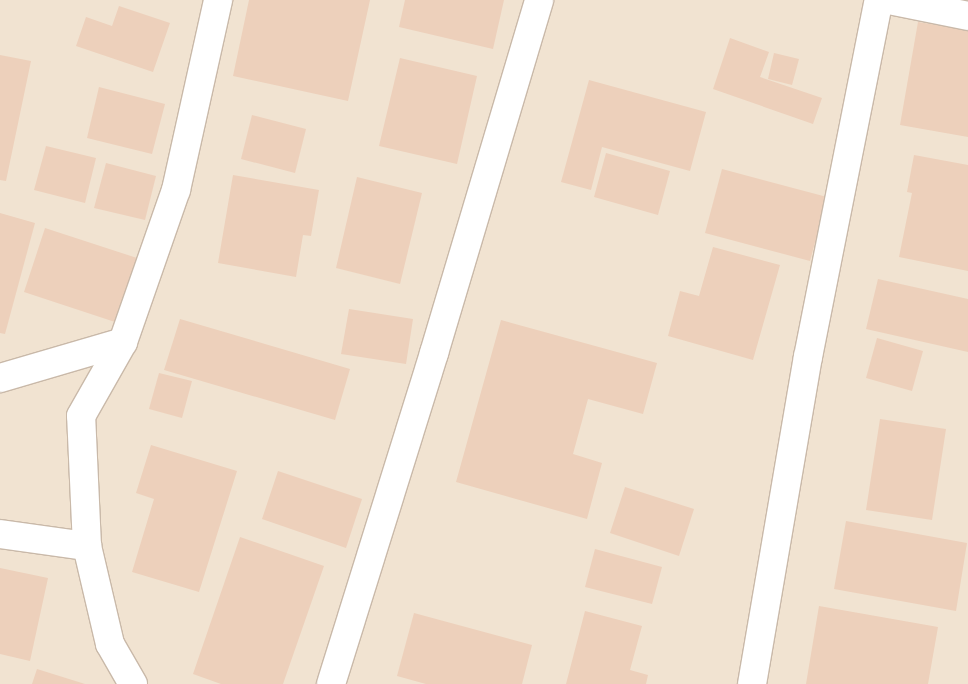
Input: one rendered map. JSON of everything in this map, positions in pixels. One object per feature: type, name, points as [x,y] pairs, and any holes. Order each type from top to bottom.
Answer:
[{"type":"street","points":[[132,684],[110,644],[87,546],[81,416],[123,342],[176,190],[218,0]]},
{"type":"street","points":[[331,684],[434,353],[539,0]]},
{"type":"street","points":[[752,684],[808,357],[879,0]]},
{"type":"street","points":[[889,0],[968,16]]},
{"type":"street","points":[[0,378],[123,342]]},
{"type":"street","points":[[0,534],[87,546]]},
{"type":"shaded area","points":[[0,0],[968,0],[968,684],[0,684]]},
{"type":"building","points":[[249,0],[370,0],[348,101],[233,76]]},
{"type":"building","points":[[405,0],[504,0],[493,49],[399,27]]},
{"type":"building","points":[[119,6],[170,23],[153,72],[76,46],[86,17],[112,26]]},
{"type":"building","points":[[918,22],[968,30],[968,137],[900,125]]},
{"type":"building","points":[[730,38],[769,52],[760,77],[822,98],[813,124],[713,89]]},
{"type":"building","points":[[774,53],[799,59],[792,85],[768,79]]},
{"type":"building","points":[[0,55],[31,61],[6,181],[0,180]]},
{"type":"building","points":[[400,58],[477,76],[457,164],[379,146]]},
{"type":"building","points":[[589,80],[706,112],[690,171],[602,147],[591,190],[561,182]]},
{"type":"building","points":[[99,87],[165,104],[152,154],[87,138]]},
{"type":"building","points":[[252,115],[306,129],[295,173],[241,159]]},
{"type":"building","points":[[46,146],[96,158],[85,203],[34,190]]},
{"type":"building","points":[[606,153],[670,171],[658,215],[594,197]]},
{"type":"building","points":[[914,155],[968,165],[968,271],[899,257],[912,193],[907,192]]},
{"type":"building","points":[[106,163],[156,176],[145,220],[94,208]]},
{"type":"building","points":[[722,169],[827,197],[810,261],[705,233]]},
{"type":"building","points":[[233,175],[319,190],[311,236],[303,235],[296,277],[218,263]]},
{"type":"building","points":[[357,177],[422,193],[400,284],[336,268]]},
{"type":"building","points":[[0,213],[35,223],[5,334],[0,333]]},
{"type":"building","points":[[45,228],[137,258],[115,322],[24,292]]},
{"type":"building","points":[[713,247],[780,265],[753,360],[668,336],[680,291],[699,296]]},
{"type":"building","points":[[878,279],[968,299],[968,352],[866,329]]},
{"type":"building","points":[[349,309],[413,319],[406,364],[341,354]]},
{"type":"building","points":[[180,319],[350,369],[335,420],[164,370]]},
{"type":"building","points":[[501,320],[657,363],[643,414],[588,399],[573,454],[602,463],[587,519],[456,482]]},
{"type":"building","points":[[877,338],[923,351],[912,391],[866,378]]},
{"type":"building","points":[[159,373],[192,381],[182,418],[149,409]]},
{"type":"building","points":[[880,419],[946,429],[932,520],[866,510]]},
{"type":"building","points":[[151,445],[237,471],[199,592],[132,572],[154,499],[136,493]]},
{"type":"building","points":[[278,471],[362,499],[346,548],[262,519]]},
{"type":"building","points":[[625,487],[694,509],[679,556],[610,533]]},
{"type":"building","points":[[846,521],[967,543],[956,611],[834,589]]},
{"type":"building","points":[[240,537],[324,566],[283,684],[221,684],[193,674]]},
{"type":"building","points":[[595,549],[662,567],[652,604],[585,587]]},
{"type":"building","points":[[0,568],[48,578],[30,661],[0,654]]},
{"type":"building","points":[[819,606],[938,627],[928,684],[806,684]]},
{"type":"building","points":[[585,611],[642,626],[630,670],[648,675],[646,684],[566,684]]},
{"type":"building","points":[[414,613],[532,645],[522,684],[426,684],[397,676]]},
{"type":"building","points":[[37,669],[85,684],[32,684]]}]
